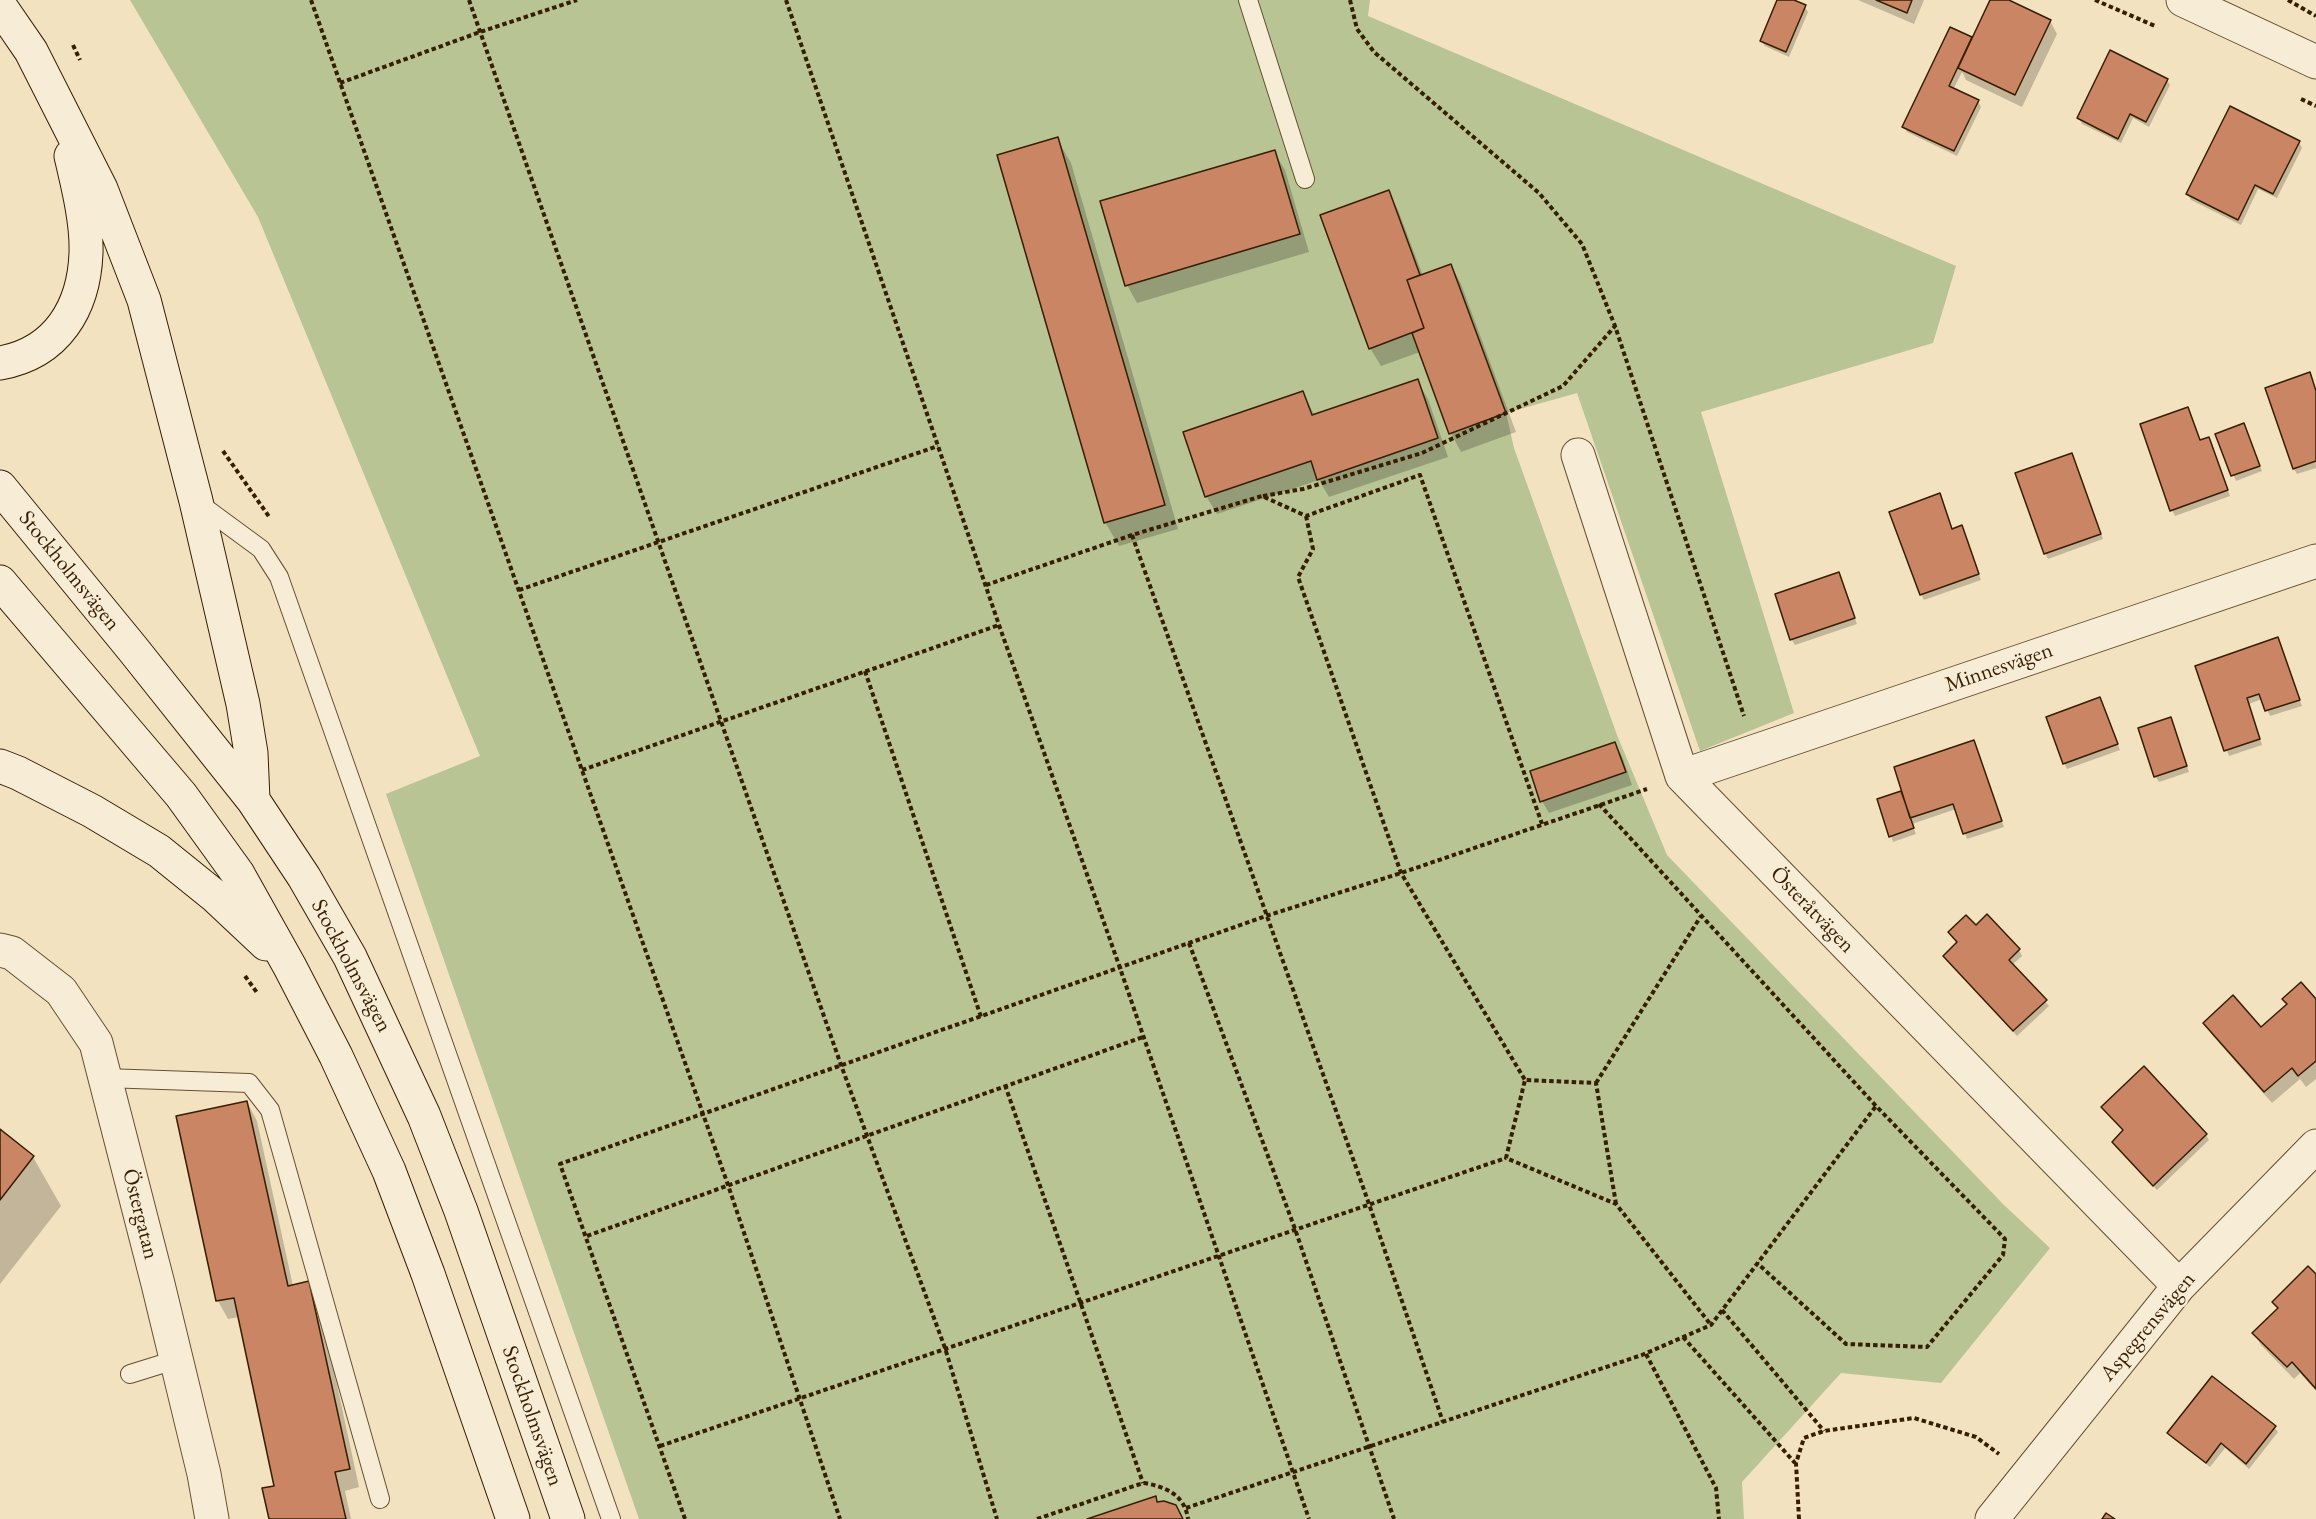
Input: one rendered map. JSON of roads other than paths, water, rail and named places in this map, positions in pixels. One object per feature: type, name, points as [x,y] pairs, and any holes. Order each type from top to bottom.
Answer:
[{"type":"main road","points":[[2183,0],[2316,62]]},
{"type":"main road","points":[[0,6],[31,51],[101,189],[144,300],[196,501],[243,704],[251,753],[253,800]]},
{"type":"main road","points":[[0,363],[30,354],[52,340],[70,317],[81,288],[86,251],[80,195],[62,114]]},
{"type":"main road","name":"Österåtvägen","points":[[1578,455],[1682,776],[2179,1286]]},
{"type":"main road","name":"Stockholmsvägen","points":[[0,487],[253,800],[304,877],[350,957],[424,1116],[461,1211],[568,1519]]},
{"type":"main road","name":"Minnesvägen","points":[[1682,776],[2316,561]]},
{"type":"main road","points":[[0,582],[180,795],[238,874],[290,967],[336,1056],[389,1171],[428,1274],[513,1519]]},
{"type":"main road","points":[[0,766],[92,812],[159,851],[216,897],[290,967]]},
{"type":"main road","name":"Östergatan","points":[[0,950],[12,953],[61,991],[96,1043],[204,1474],[212,1519]]},
{"type":"main road","name":"Aspegrensvägen","points":[[1992,1519],[2179,1286],[2316,1146]]},
{"type":"lane","points":[[1248,0],[1305,179]]},
{"type":"lane","points":[[196,501],[261,549],[279,577],[611,1519]]},
{"type":"lane","points":[[105,1078],[249,1083],[270,1110],[380,1499]]},
{"type":"lane","points":[[130,1374],[175,1360]]}]
